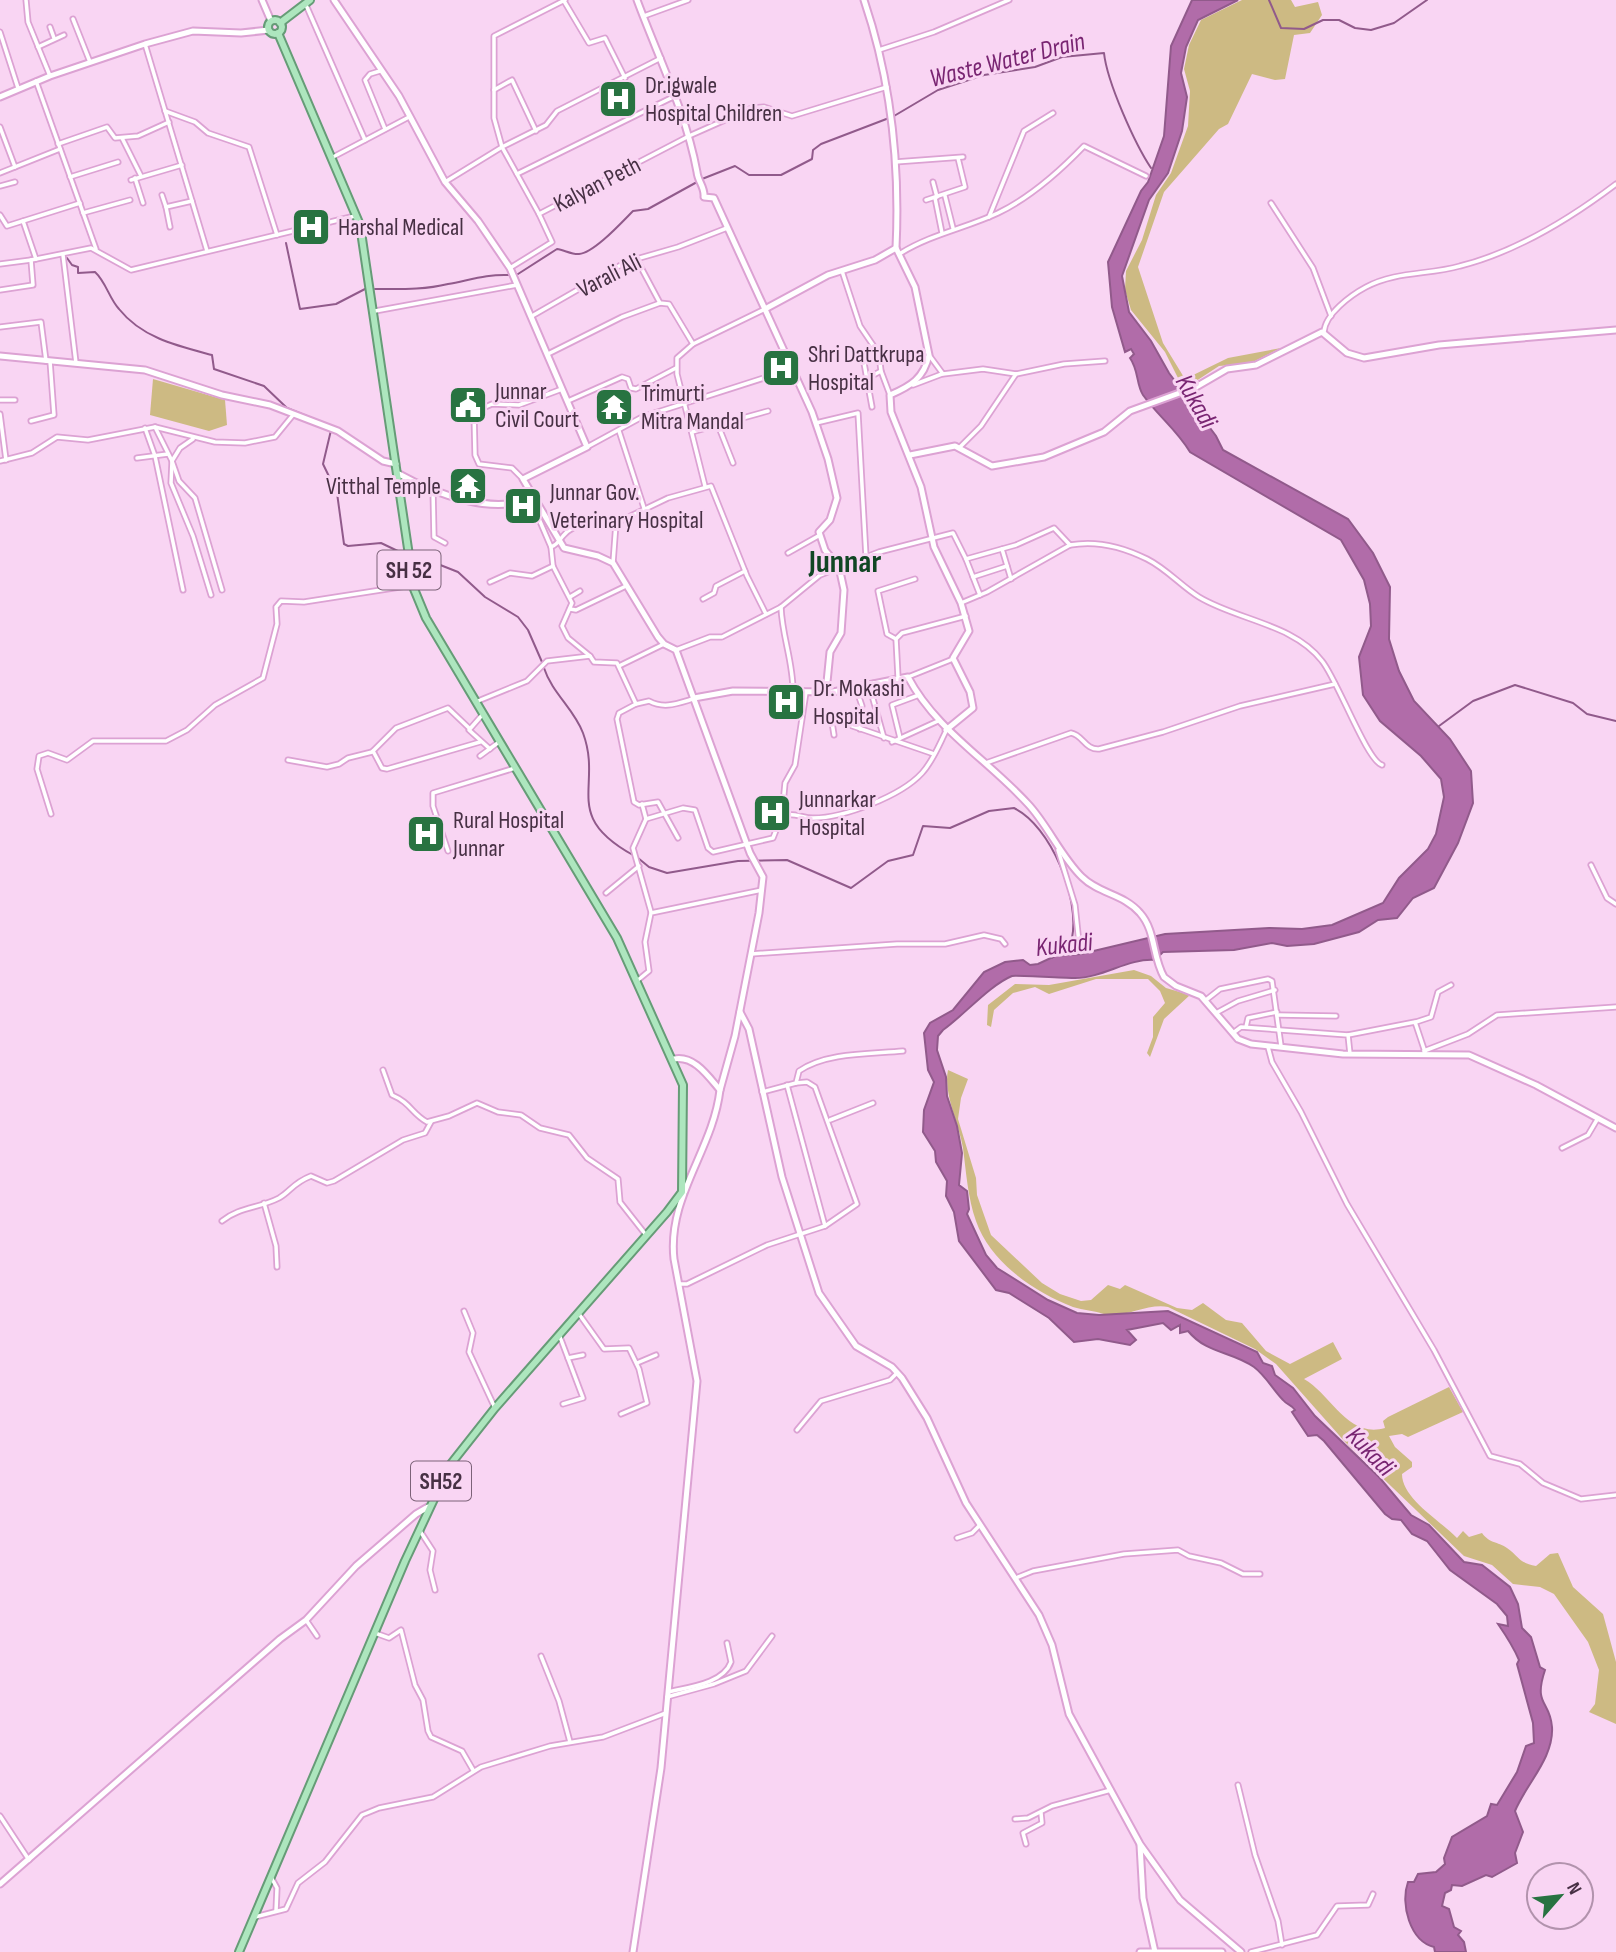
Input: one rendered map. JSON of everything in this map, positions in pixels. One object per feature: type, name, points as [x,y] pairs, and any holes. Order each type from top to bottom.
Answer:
[{"type":"main road","points":[[280,23],[307,2]]},
{"type":"main road","points":[[271,21],[280,23],[282,28],[278,33],[269,30],[271,21]]},
{"type":"main road","name":"SH 52","points":[[278,33],[357,216],[375,312],[413,585],[426,618],[478,701],[617,938],[674,1059]]},
{"type":"main road","points":[[674,1059],[685,1101],[682,1192]]},
{"type":"main road","name":"SH52","points":[[239,1952],[428,1507],[463,1446],[682,1192]]},
{"type":"street","points":[[26,0],[28,22],[50,76]]},
{"type":"street","points":[[262,0],[271,21]]},
{"type":"street","points":[[334,0],[411,116],[445,182],[510,268],[587,447]]},
{"type":"street","points":[[538,214],[502,147],[494,118],[494,36],[564,0],[589,43],[605,38],[625,78]]},
{"type":"street","points":[[637,0],[662,58],[673,97],[689,136],[697,174],[705,188],[704,197],[714,198],[765,309],[816,423],[838,494],[830,520],[820,529],[825,550],[839,567],[844,590],[841,633],[830,652],[826,692]]},
{"type":"street","points":[[642,16],[688,0]]},
{"type":"street","points":[[864,0],[887,87],[895,162],[899,250],[915,287],[929,355],[943,373]]},
{"type":"street","points":[[879,50],[934,32],[1009,0]]},
{"type":"street","points":[[307,2],[365,140]]},
{"type":"street","points":[[73,19],[90,63]]},
{"type":"street","points":[[50,27],[54,39]]},
{"type":"street","points":[[0,97],[50,76],[193,31],[241,33],[269,30]]},
{"type":"street","points":[[0,32],[2,47],[18,88]]},
{"type":"street","points":[[38,47],[64,35]]},
{"type":"street","points":[[145,44],[207,251]]},
{"type":"street","points":[[445,182],[502,147],[546,125],[557,111],[662,58]]},
{"type":"street","points":[[382,70],[370,74],[365,80],[385,130]]},
{"type":"street","points":[[494,90],[512,80],[525,114],[536,131]]},
{"type":"street","points":[[36,81],[96,249],[131,270],[357,216]]},
{"type":"street","name":"Kalyan Peth","points":[[510,268],[552,242],[538,214],[689,136],[759,106],[792,116],[887,87]]},
{"type":"street","points":[[517,174],[673,97]]},
{"type":"street","points":[[165,111],[180,114],[208,133],[250,147],[277,235]]},
{"type":"street","points":[[989,217],[1024,131],[1053,113]]},
{"type":"street","points":[[333,157],[411,116]]},
{"type":"street","points":[[0,173],[107,127],[115,138],[122,138],[156,130],[169,122]]},
{"type":"street","points":[[0,127],[15,167]]},
{"type":"street","points":[[122,138],[143,204]]},
{"type":"street","points":[[705,486],[676,368],[680,355],[693,344],[828,275],[989,217],[1020,200],[1068,165],[1084,146],[1146,176]]},
{"type":"street","points":[[895,162],[960,158],[967,185],[945,196],[926,200]]},
{"type":"street","points":[[70,177],[118,162]]},
{"type":"street","points":[[136,178],[181,165]]},
{"type":"street","points":[[0,186],[15,181]]},
{"type":"street","points":[[933,182],[942,233]]},
{"type":"street","points":[[1324,332],[1325,324],[1331,316],[1354,294],[1378,282],[1412,272],[1458,267],[1534,236],[1616,184]]},
{"type":"street","points":[[162,195],[170,227]]},
{"type":"street","points":[[945,196],[953,228]]},
{"type":"street","points":[[83,213],[130,200]]},
{"type":"street","points":[[166,207],[192,201]]},
{"type":"street","points":[[1271,202],[1313,268],[1331,316]]},
{"type":"street","points":[[0,215],[5,226],[80,203]]},
{"type":"street","points":[[0,290],[33,285],[34,259],[23,221]]},
{"type":"street","name":"Varali Ali","points":[[532,316],[636,258],[678,247],[727,228]]},
{"type":"street","points":[[0,264],[96,249]]},
{"type":"street","points":[[63,255],[76,363]]},
{"type":"street","points":[[636,258],[660,303]]},
{"type":"street","points":[[782,815],[800,813],[814,818],[864,807],[919,777],[946,730],[973,708],[970,692],[953,659],[954,653],[969,631],[966,617],[932,539],[910,455],[891,412],[890,395],[881,371],[879,354],[860,326],[842,271]]},
{"type":"street","points":[[375,312],[518,285]]},
{"type":"street","points":[[548,354],[622,317],[660,303],[669,304],[693,344]]},
{"type":"street","points":[[0,327],[41,322],[54,415],[31,421]]},
{"type":"street","points":[[1324,332],[1347,354],[1364,358],[1439,345],[1616,330]]},
{"type":"street","points":[[910,455],[943,446],[960,447],[992,466],[1039,458],[1104,432],[1130,411],[1142,409],[1196,387],[1227,369],[1256,365],[1324,332]]},
{"type":"street","points":[[873,407],[864,361],[879,354]]},
{"type":"street","points":[[911,386],[921,376],[929,355]]},
{"type":"street","points":[[0,356],[145,370],[222,395],[267,403],[338,431],[383,461],[397,464]]},
{"type":"street","points":[[890,395],[943,373],[983,369],[1016,374],[1064,364],[1105,361]]},
{"type":"street","points":[[568,401],[622,377],[628,379],[633,390],[676,368]]},
{"type":"street","points":[[523,479],[642,417],[792,369]]},
{"type":"street","points":[[866,379],[881,371]]},
{"type":"street","points":[[960,447],[981,426],[1016,374]]},
{"type":"street","points":[[562,389],[519,405],[492,404],[474,412],[475,455],[479,464],[512,468],[523,479],[568,551],[598,556],[613,563]]},
{"type":"street","points":[[0,400],[15,400]]},
{"type":"street","points":[[692,432],[768,411]]},
{"type":"street","points":[[816,423],[858,413],[866,557]]},
{"type":"street","points":[[0,414],[6,460]]},
{"type":"street","points":[[0,461],[32,453],[58,437],[88,440],[155,427],[195,438],[233,443],[275,437],[293,415]]},
{"type":"street","points":[[718,425],[733,463]]},
{"type":"street","points":[[155,427],[179,481],[195,498],[222,590]]},
{"type":"street","points":[[145,428],[155,456],[183,590]]},
{"type":"street","points":[[619,431],[644,508]]},
{"type":"street","points":[[195,438],[180,448],[172,461],[171,483],[211,595]]},
{"type":"street","points":[[137,458],[168,454]]},
{"type":"street","points":[[399,474],[433,490],[484,503],[511,503],[532,496]]},
{"type":"street","points":[[551,548],[566,533],[591,521],[604,519],[617,523],[644,508],[705,486],[714,489],[745,571],[766,614]]},
{"type":"street","points":[[433,490],[431,530],[434,537],[445,543]]},
{"type":"street","points":[[540,507],[539,519],[551,548],[553,566],[570,597],[570,609],[562,622],[564,632],[594,662],[613,661],[619,666],[636,704]]},
{"type":"street","points":[[617,523],[613,563],[664,644],[676,650],[751,855],[763,877],[740,1012],[709,1134],[697,1165],[682,1192],[676,1212],[673,1248],[697,1381],[666,1713],[633,1952]]},
{"type":"street","points":[[966,559],[1002,549],[1054,528],[1070,544]]},
{"type":"street","points":[[676,650],[710,637],[722,636],[781,607],[801,593],[810,581],[839,567],[866,557],[956,534],[980,595]]},
{"type":"street","points":[[788,553],[820,535]]},
{"type":"street","points":[[961,603],[1011,579],[1070,544],[1100,542],[1148,559],[1199,597],[1282,632],[1323,661],[1348,704],[1369,755],[1382,765]]},
{"type":"street","points":[[1002,549],[1011,579]]},
{"type":"street","points":[[489,582],[510,573],[532,576],[553,566]]},
{"type":"street","points":[[973,577],[1007,566]]},
{"type":"street","points":[[703,599],[714,593],[716,586],[745,571]]},
{"type":"street","points":[[896,639],[887,634],[884,628],[878,591],[915,579]]},
{"type":"street","points":[[51,814],[37,769],[39,755],[48,753],[67,760],[93,741],[152,743],[166,741],[187,730],[215,705],[263,678],[277,624],[276,607],[281,601],[304,602],[413,585]]},
{"type":"street","points":[[570,609],[576,610],[626,586]]},
{"type":"street","points":[[570,597],[580,592]]},
{"type":"street","points":[[781,607],[782,627],[792,659],[793,691]]},
{"type":"street","points":[[898,677],[896,639],[902,633],[966,617]]},
{"type":"street","points":[[619,666],[664,644]]},
{"type":"street","points":[[478,701],[536,676],[540,664],[590,656]]},
{"type":"street","points":[[678,838],[656,801],[642,804],[634,802],[617,719],[619,713],[649,701],[659,706],[670,706],[694,698],[733,691],[826,692],[856,688],[908,677],[932,665],[953,659]]},
{"type":"street","points":[[908,677],[946,730],[1029,804],[1081,876],[1101,891],[1129,902],[1142,915],[1153,935],[1160,967],[1170,982],[1206,1000],[1241,1040],[1268,1047],[1350,1054],[1425,1052],[1477,1057],[1616,1128]]},
{"type":"street","points":[[874,683],[873,699],[884,738]]},
{"type":"street","points":[[986,763],[1071,733],[1076,734],[1091,748],[1099,749],[1163,732],[1240,706],[1335,684]]},
{"type":"street","points":[[856,688],[862,706],[858,719],[860,729]]},
{"type":"street","points":[[646,819],[683,808],[695,810],[709,851],[774,838],[782,815],[785,783],[795,765],[807,692]]},
{"type":"street","points":[[900,738],[892,705],[919,695]]},
{"type":"street","points":[[288,760],[332,766],[373,751],[396,728],[448,708],[490,749]]},
{"type":"street","points":[[469,728],[485,713]]},
{"type":"street","points":[[834,735],[833,720],[934,754]]},
{"type":"street","points":[[892,742],[939,722]]},
{"type":"street","points":[[480,755],[501,741]]},
{"type":"street","points":[[373,751],[382,768],[387,769],[480,742]]},
{"type":"street","points":[[448,851],[433,806],[433,793],[516,766]]},
{"type":"street","points":[[638,980],[649,971],[645,942],[651,913],[634,852],[634,843],[646,819],[642,804]]},
{"type":"street","points":[[1049,832],[1060,855],[1078,918],[1079,943],[1071,948]]},
{"type":"street","points":[[1591,865],[1607,898],[1616,905]]},
{"type":"street","points":[[606,893],[639,866]]},
{"type":"street","points":[[651,913],[762,890]]},
{"type":"street","points":[[751,954],[897,944],[944,944],[984,935],[1001,939],[1005,944]]},
{"type":"street","points":[[1206,1000],[1220,989],[1268,979],[1272,981],[1281,1048]]},
{"type":"street","points":[[1233,1033],[1246,1027],[1348,1035],[1415,1022],[1431,1017],[1438,992],[1451,985]]},
{"type":"street","points":[[1216,1013],[1238,1000],[1275,990]]},
{"type":"street","points":[[1425,1052],[1468,1034],[1497,1016],[1616,1007]]},
{"type":"street","points":[[740,1012],[748,1029],[782,1177],[819,1293],[856,1346],[897,1373],[927,1418],[958,1487],[1016,1578],[1052,1645],[1069,1714],[1140,1844],[1180,1899],[1241,1952]]},
{"type":"street","points":[[1246,1027],[1248,1018],[1278,1013],[1336,1016]]},
{"type":"street","points":[[1415,1022],[1425,1052]]},
{"type":"street","points":[[1348,1035],[1350,1054]]},
{"type":"street","points":[[1268,1047],[1272,1062],[1301,1112],[1347,1204],[1434,1350],[1490,1456],[1520,1464],[1543,1483],[1581,1499],[1616,1495]]},
{"type":"street","points":[[796,1083],[799,1071],[809,1065],[869,1053],[903,1051]]},
{"type":"street","points":[[674,1059],[681,1057],[696,1064],[720,1090]]},
{"type":"street","points":[[383,1070],[392,1095],[406,1100],[419,1118],[431,1122]]},
{"type":"street","points":[[680,1284],[687,1284],[767,1245],[825,1226],[857,1203],[830,1120],[815,1087],[807,1082],[796,1083],[762,1092]]},
{"type":"street","points":[[787,1085],[825,1226]]},
{"type":"street","points":[[222,1222],[234,1212],[279,1198],[291,1185],[311,1176],[327,1183],[334,1181],[403,1140],[425,1133],[431,1122],[477,1103],[498,1112],[521,1115],[540,1128],[569,1135],[587,1158],[618,1179],[620,1202],[646,1236]]},
{"type":"street","points":[[830,1120],[873,1103]]},
{"type":"street","points":[[1562,1148],[1587,1135],[1598,1118]]},
{"type":"street","points":[[264,1203],[276,1247],[277,1267]]},
{"type":"street","points":[[464,1311],[473,1333],[471,1359],[495,1408]]},
{"type":"street","points":[[579,1314],[604,1349],[629,1348],[637,1363],[647,1403],[621,1413]]},
{"type":"street","points":[[559,1335],[583,1398],[563,1404]]},
{"type":"street","points":[[637,1363],[656,1355]]},
{"type":"street","points":[[568,1358],[583,1356]]},
{"type":"street","points":[[797,1430],[821,1401],[890,1380],[897,1373]]},
{"type":"street","points":[[0,1884],[280,1639],[306,1620],[356,1566],[416,1514],[428,1507]]},
{"type":"street","points":[[957,1538],[972,1533],[980,1525]]},
{"type":"street","points":[[418,1530],[433,1551],[430,1570],[435,1590]]},
{"type":"street","points":[[1016,1578],[1033,1571],[1124,1554],[1178,1550],[1189,1556],[1221,1563],[1243,1574],[1259,1574]]},
{"type":"street","points":[[306,1620],[317,1636]]},
{"type":"street","points":[[375,1633],[389,1639],[401,1630],[415,1685],[423,1700],[431,1737],[462,1751],[473,1770]]},
{"type":"street","points":[[667,1694],[714,1684],[746,1671],[772,1636]]},
{"type":"street","points":[[667,1694],[724,1673],[731,1662],[727,1643]]},
{"type":"street","points":[[541,1656],[559,1701],[570,1742]]},
{"type":"street","points":[[254,1917],[288,1907],[298,1884],[325,1862],[362,1815],[379,1808],[433,1797],[473,1770],[570,1742],[603,1737],[666,1713]]},
{"type":"street","points":[[1238,1785],[1255,1854],[1278,1921],[1282,1945]]},
{"type":"street","points":[[1014,1819],[1111,1790]]},
{"type":"street","points":[[1026,1844],[1023,1833],[1042,1823],[1041,1813]]},
{"type":"street","points":[[0,1816],[29,1860]]},
{"type":"street","points":[[1140,1844],[1143,1898],[1155,1951]]},
{"type":"street","points":[[271,1877],[277,1888],[276,1912]]},
{"type":"street","points":[[1251,1952],[1317,1936],[1337,1906],[1368,1905],[1374,1894]]},
{"type":"street","points":[[1140,1952],[1222,1952]]},
{"type":"shaded area","points":[[1192,0],[1238,0],[1198,20],[1186,47],[1181,73],[1187,97],[1182,131],[1168,173],[1149,200],[1122,276],[1129,312],[1223,450],[1348,519],[1373,553],[1390,587],[1389,639],[1399,671],[1414,701],[1450,739],[1471,771],[1473,803],[1458,843],[1434,888],[1413,898],[1397,918],[1378,920],[1359,932],[1314,944],[1287,946],[1272,943],[1234,950],[1163,952],[1155,960],[1135,962],[1085,977],[1012,976],[995,986],[943,1030],[938,1036],[937,1050],[946,1077],[947,1096],[962,1153],[959,1185],[967,1191],[967,1214],[986,1255],[997,1268],[1048,1300],[1077,1313],[1099,1315],[1168,1311],[1257,1352],[1263,1363],[1272,1366],[1275,1375],[1293,1388],[1315,1416],[1379,1477],[1411,1515],[1429,1525],[1464,1562],[1482,1565],[1510,1587],[1518,1604],[1522,1628],[1531,1637],[1540,1667],[1545,1670],[1541,1697],[1551,1718],[1551,1738],[1544,1760],[1515,1811],[1523,1832],[1515,1853],[1517,1863],[1492,1877],[1486,1875],[1462,1886],[1452,1885],[1451,1890],[1445,1893],[1442,1906],[1449,1909],[1454,1927],[1461,1931],[1458,1935],[1464,1942],[1466,1952],[1435,1952],[1434,1947],[1419,1937],[1413,1930],[1406,1911],[1406,1891],[1408,1882],[1414,1882],[1418,1874],[1436,1872],[1445,1864],[1444,1858],[1452,1837],[1487,1816],[1491,1804],[1497,1805],[1517,1772],[1526,1746],[1534,1743],[1533,1723],[1517,1664],[1519,1660],[1498,1624],[1508,1626],[1507,1616],[1497,1604],[1450,1570],[1427,1541],[1412,1534],[1401,1520],[1392,1519],[1385,1514],[1324,1441],[1317,1435],[1308,1436],[1292,1412],[1294,1408],[1284,1402],[1254,1367],[1203,1344],[1188,1331],[1180,1333],[1180,1325],[1171,1330],[1163,1323],[1127,1330],[1136,1340],[1130,1345],[1098,1339],[1074,1342],[1049,1318],[1009,1293],[996,1290],[959,1241],[954,1212],[946,1196],[947,1181],[936,1162],[935,1151],[923,1132],[924,1110],[934,1082],[928,1070],[924,1033],[930,1023],[953,1010],[984,972],[1005,962],[1023,960],[1030,965],[1038,964],[1055,956],[1081,954],[1165,934],[1269,928],[1302,929],[1332,925],[1383,903],[1399,878],[1428,849],[1436,834],[1444,797],[1441,779],[1421,756],[1380,721],[1363,695],[1359,657],[1371,626],[1370,604],[1364,580],[1341,540],[1190,452],[1143,395],[1130,358],[1134,354],[1131,349],[1125,352],[1112,307],[1108,262],[1141,191],[1148,182],[1164,136],[1171,46]]},
{"type":"shaded area","points":[[1242,0],[1291,0],[1295,7],[1318,2],[1322,15],[1310,33],[1294,35],[1285,79],[1275,80],[1252,74],[1228,124],[1219,129],[1164,192],[1138,267],[1163,343],[1185,379],[1228,358],[1281,348],[1251,363],[1219,366],[1190,385],[1179,380],[1165,352],[1131,310],[1125,290],[1126,271],[1142,240],[1156,195],[1171,173],[1188,126],[1190,91],[1184,69],[1189,45],[1201,20]]},
{"type":"shaded area","points":[[153,379],[225,400],[227,425],[209,431],[150,415]]},
{"type":"shaded area","points":[[1134,970],[1151,976],[1166,988],[1190,995],[1164,1019],[1150,1057],[1147,1053],[1153,1037],[1153,1017],[1165,1003],[1160,991],[1148,979],[1096,979],[1049,994],[1035,987],[1013,993],[994,1010],[991,1027],[987,1025],[988,1005],[1015,984],[1049,985]]},
{"type":"shaded area","points":[[948,1070],[968,1079],[961,1098],[958,1119],[976,1178],[977,1195],[991,1235],[1042,1283],[1060,1294],[1081,1301],[1091,1300],[1108,1285],[1120,1289],[1125,1285],[1177,1308],[1192,1310],[1203,1303],[1226,1320],[1242,1323],[1266,1351],[1290,1364],[1333,1342],[1342,1359],[1304,1379],[1350,1421],[1372,1430],[1385,1428],[1383,1421],[1388,1417],[1449,1387],[1463,1412],[1408,1437],[1402,1434],[1389,1436],[1395,1447],[1412,1462],[1412,1467],[1402,1474],[1408,1492],[1457,1538],[1463,1531],[1469,1537],[1482,1533],[1522,1561],[1536,1566],[1550,1554],[1558,1553],[1573,1587],[1603,1614],[1616,1662],[1616,1724],[1589,1712],[1595,1704],[1599,1670],[1588,1642],[1554,1594],[1540,1587],[1513,1584],[1492,1565],[1464,1556],[1346,1443],[1276,1364],[1255,1349],[1168,1307],[1104,1314],[1058,1301],[1015,1274],[992,1250],[973,1212],[961,1138],[949,1099]]},
{"type":"waterway","points":[[1269,0],[1281,28],[1304,29],[1323,20],[1339,20],[1355,28],[1371,30],[1394,23],[1427,0]]},
{"type":"waterway","name":"Waste Water Drain","points":[[894,116],[938,90],[984,75],[1035,67],[1062,57],[1104,53],[1110,80],[1123,112],[1151,168]]},
{"type":"waterway","name":"Waste Water Drain","points":[[702,179],[735,166],[749,175],[781,175],[812,159],[813,150],[821,144],[889,118]]},
{"type":"waterway","name":"Waste Water Drain","points":[[518,274],[557,249],[577,254],[585,252],[608,236],[633,211],[648,209],[697,182]]},
{"type":"waterway","name":"Waste Water Drain","points":[[286,243],[300,309],[336,304],[365,289]]},
{"type":"waterway","points":[[67,258],[72,265],[78,267],[78,273],[95,272],[116,305],[138,327],[161,340],[212,355],[214,369],[264,386],[287,408],[314,419]]},
{"type":"waterway","name":"Waste Water Drain","points":[[375,289],[412,289],[486,276],[509,275]]},
{"type":"waterway","points":[[329,425],[332,426],[323,464],[337,493],[344,544],[348,546],[381,543],[402,553]]},
{"type":"waterway","points":[[415,555],[458,572],[485,597],[518,617],[528,630],[542,662]]},
{"type":"waterway","points":[[544,668],[583,733],[588,752],[588,799],[591,813],[598,827],[633,855]]},
{"type":"waterway","points":[[1439,726],[1473,701],[1515,685],[1573,703],[1587,714],[1616,721]]},
{"type":"waterway","name":"Kukadi","points":[[638,858],[649,867],[667,873],[738,861],[787,860],[851,888],[888,861],[913,855],[923,826],[950,828],[989,811],[1014,808],[1040,830],[1051,846],[1072,903],[1072,938],[1052,958]]},
{"type":"place","name":"Dr.igwale Hospital Children","points":[[618,99]]},
{"type":"place","name":"Harshal Medical","points":[[311,227]]},
{"type":"place","name":"Shri Dattkrupa Hospital","points":[[781,368]]},
{"type":"place","name":"Junnar Civil Court","points":[[468,405]]},
{"type":"place","name":"Trimurti Mitra Mandal","points":[[614,407]]},
{"type":"place","name":"Vitthal Temple","points":[[468,486]]},
{"type":"place","name":"Junnar Gov. Veterinary Hospital","points":[[523,506]]},
{"type":"place","name":"Dr. Mokashi Hospital","points":[[786,702]]},
{"type":"place","name":"Junnarkar Hospital","points":[[772,813]]},
{"type":"place","name":"Rural Hospital Junnar","points":[[426,834]]},
{"type":"district","name":"Junnar","points":[[845,561]]}]
